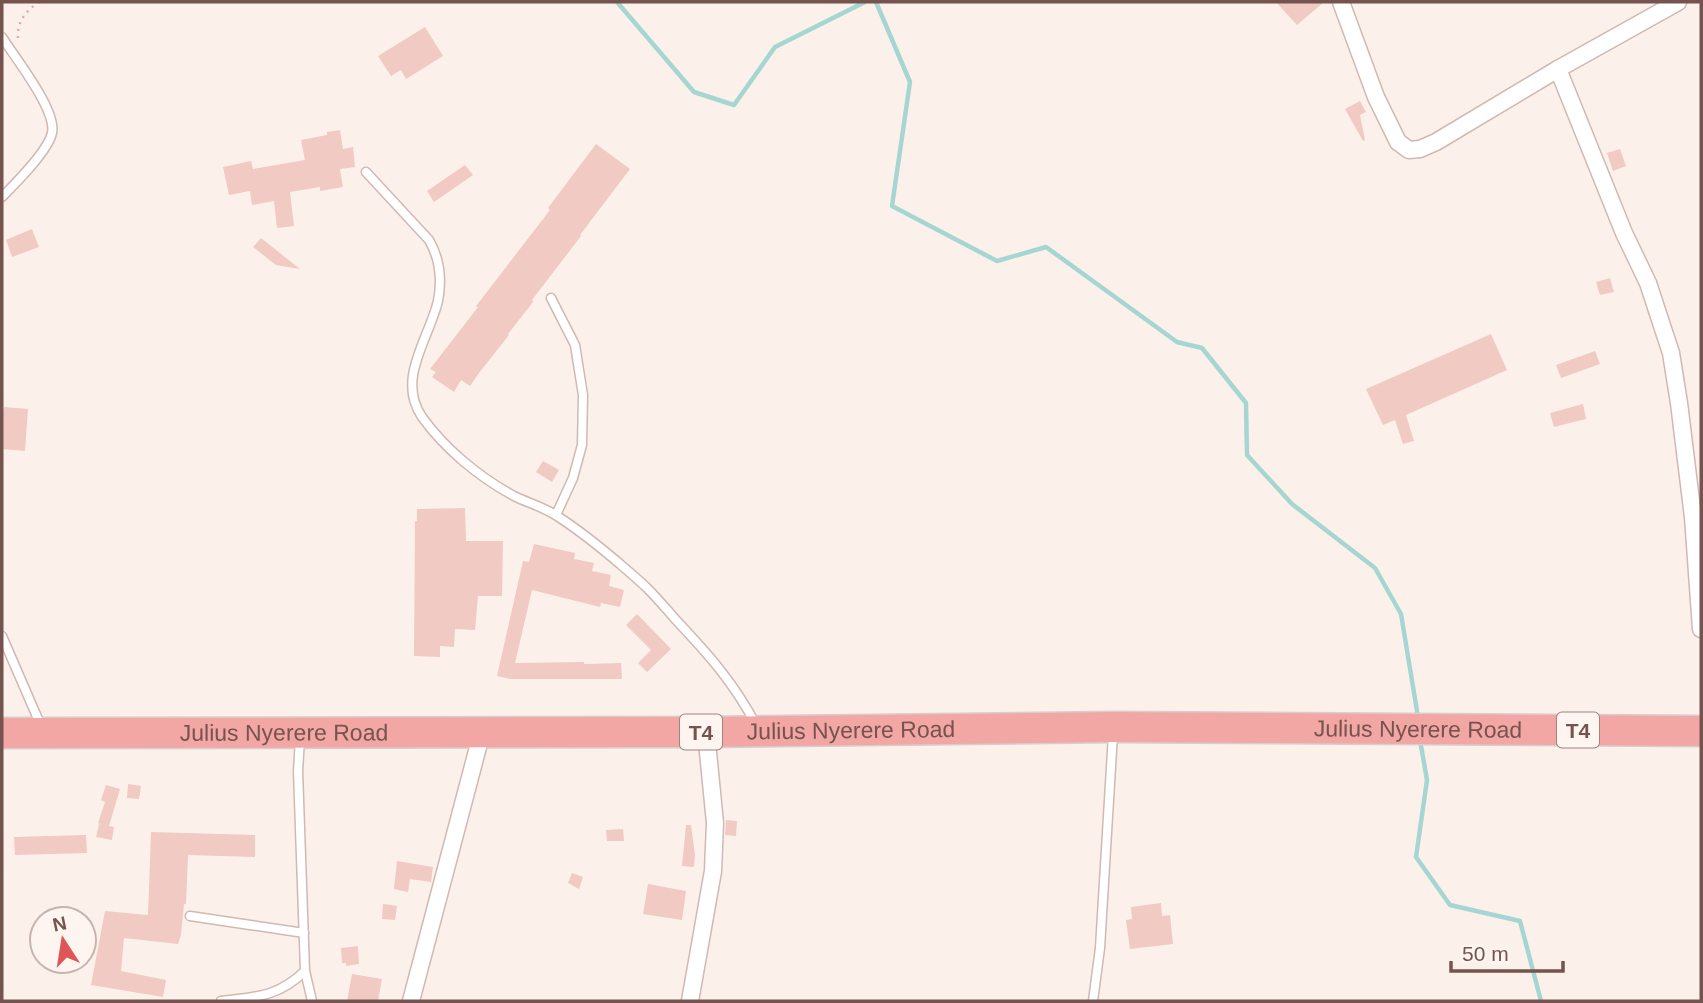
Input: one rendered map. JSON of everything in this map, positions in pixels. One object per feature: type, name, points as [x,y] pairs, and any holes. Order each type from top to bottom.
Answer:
[{"type":"highway","name":"Julius Nyerere Road","points":[[2,733],[706,732],[1113,727],[1701,731]]},
{"type":"street","points":[[1341,2],[1376,97],[1398,142],[1409,150],[1420,149],[1436,142],[1678,2]]},
{"type":"street","points":[[1558,69],[1624,233],[1648,283],[1671,353],[1693,517],[1701,629]]},
{"type":"street","points":[[411,1001],[482,732]]},
{"type":"street","points":[[690,1001],[713,871],[715,823],[706,732]]},
{"type":"lane","points":[[2,37],[46,105],[52,120],[52,133],[45,149],[2,197]]},
{"type":"lane","points":[[366,172],[429,240],[439,266],[438,302],[413,370],[414,396],[420,413],[434,433],[485,478],[514,496],[556,515],[647,587],[720,668],[742,698],[758,731]]},
{"type":"lane","points":[[551,298],[575,345],[583,395],[582,446],[573,478],[556,515]]},
{"type":"lane","points":[[2,636],[44,732]]},
{"type":"lane","points":[[1093,1001],[1100,948],[1113,727]]},
{"type":"lane","points":[[300,732],[298,771],[305,971],[312,1001]]},
{"type":"lane","points":[[190,916],[304,933]]},
{"type":"lane","points":[[221,1001],[261,996],[282,990],[305,971]]},
{"type":"path","points":[[15,58],[19,24],[24,15],[39,2]]},
{"type":"building","points":[[1276,2],[1324,2],[1297,25]]},
{"type":"building","points":[[425,27],[443,56],[406,79],[401,70],[391,76],[378,56]]},
{"type":"building","points":[[1360,101],[1366,112],[1360,115],[1365,140],[1363,141],[1345,109]]},
{"type":"building","points":[[340,130],[343,149],[353,147],[355,167],[340,169],[343,187],[320,191],[320,187],[290,192],[294,226],[277,228],[274,201],[252,205],[250,191],[229,195],[223,167],[251,161],[253,169],[305,160],[301,140]]},
{"type":"building","points":[[596,144],[630,169],[470,386],[461,380],[454,392],[432,377],[436,372],[430,369],[550,210],[548,208]]},
{"type":"building","points":[[1620,149],[1626,166],[1613,171],[1607,153]]},
{"type":"building","points":[[465,165],[473,175],[434,202],[427,191]]},
{"type":"building","points":[[32,229],[39,247],[12,257],[6,240]]},
{"type":"building","points":[[261,238],[300,269],[276,265],[253,247]]},
{"type":"building","points":[[1610,278],[1614,292],[1600,295],[1596,282]]},
{"type":"building","points":[[1491,334],[1507,370],[1406,415],[1414,441],[1403,444],[1395,420],[1383,425],[1366,389]]},
{"type":"building","points":[[1595,351],[1600,364],[1561,378],[1556,365]]},
{"type":"building","points":[[1583,404],[1586,419],[1554,427],[1550,413]]},
{"type":"building","points":[[4,407],[28,409],[25,451],[2,449]]},
{"type":"building","points":[[543,461],[559,470],[552,482],[536,472]]},
{"type":"building","points":[[465,508],[466,541],[503,541],[502,596],[478,596],[475,630],[455,629],[454,647],[440,646],[440,657],[414,656],[417,509]]},
{"type":"building","points":[[534,544],[575,553],[574,559],[594,563],[592,571],[611,575],[609,586],[624,590],[620,607],[601,603],[600,607],[532,590],[515,663],[621,663],[622,679],[510,679],[497,676],[523,561],[529,562]]},
{"type":"building","points":[[637,614],[671,649],[647,672],[638,663],[651,650],[626,625]]},
{"type":"building","points":[[128,784],[141,786],[139,799],[127,798]]},
{"type":"building","points":[[106,785],[120,789],[109,826],[114,827],[112,840],[96,837],[99,824],[102,825],[98,823],[105,802],[101,800]]},
{"type":"building","points":[[726,820],[737,821],[736,836],[725,835]]},
{"type":"building","points":[[686,825],[691,825],[694,867],[682,866]]},
{"type":"building","points":[[623,829],[624,841],[607,841],[606,830]]},
{"type":"building","points":[[151,832],[255,835],[255,857],[188,855],[186,904],[178,944],[124,938],[121,971],[166,980],[163,997],[91,985],[93,975],[98,975],[98,948],[105,911],[148,915]]},
{"type":"building","points":[[86,835],[87,853],[15,855],[14,837]]},
{"type":"building","points":[[397,861],[433,867],[431,882],[410,879],[408,892],[394,889]]},
{"type":"building","points":[[572,873],[583,877],[579,889],[568,883]]},
{"type":"building","points":[[648,884],[686,891],[682,920],[643,914]]},
{"type":"building","points":[[1161,903],[1162,916],[1170,915],[1173,944],[1130,949],[1126,920],[1132,919],[1131,907]]},
{"type":"building","points":[[383,904],[397,906],[395,920],[382,919]]},
{"type":"building","points":[[358,946],[359,964],[346,966],[346,963],[342,963],[341,948]]},
{"type":"building","points":[[352,974],[382,979],[378,1001],[347,1001]]},
{"type":"waterway","points":[[617,2],[694,92],[734,105],[775,47],[865,2]]},
{"type":"waterway","points":[[876,2],[910,82],[892,206],[997,261],[1046,247],[1177,342],[1202,348],[1246,403],[1247,455],[1292,504],[1375,568],[1401,614],[1418,717]]},
{"type":"waterway","points":[[1420,740],[1427,780],[1416,857],[1450,905],[1520,921],[1541,1001]]}]
